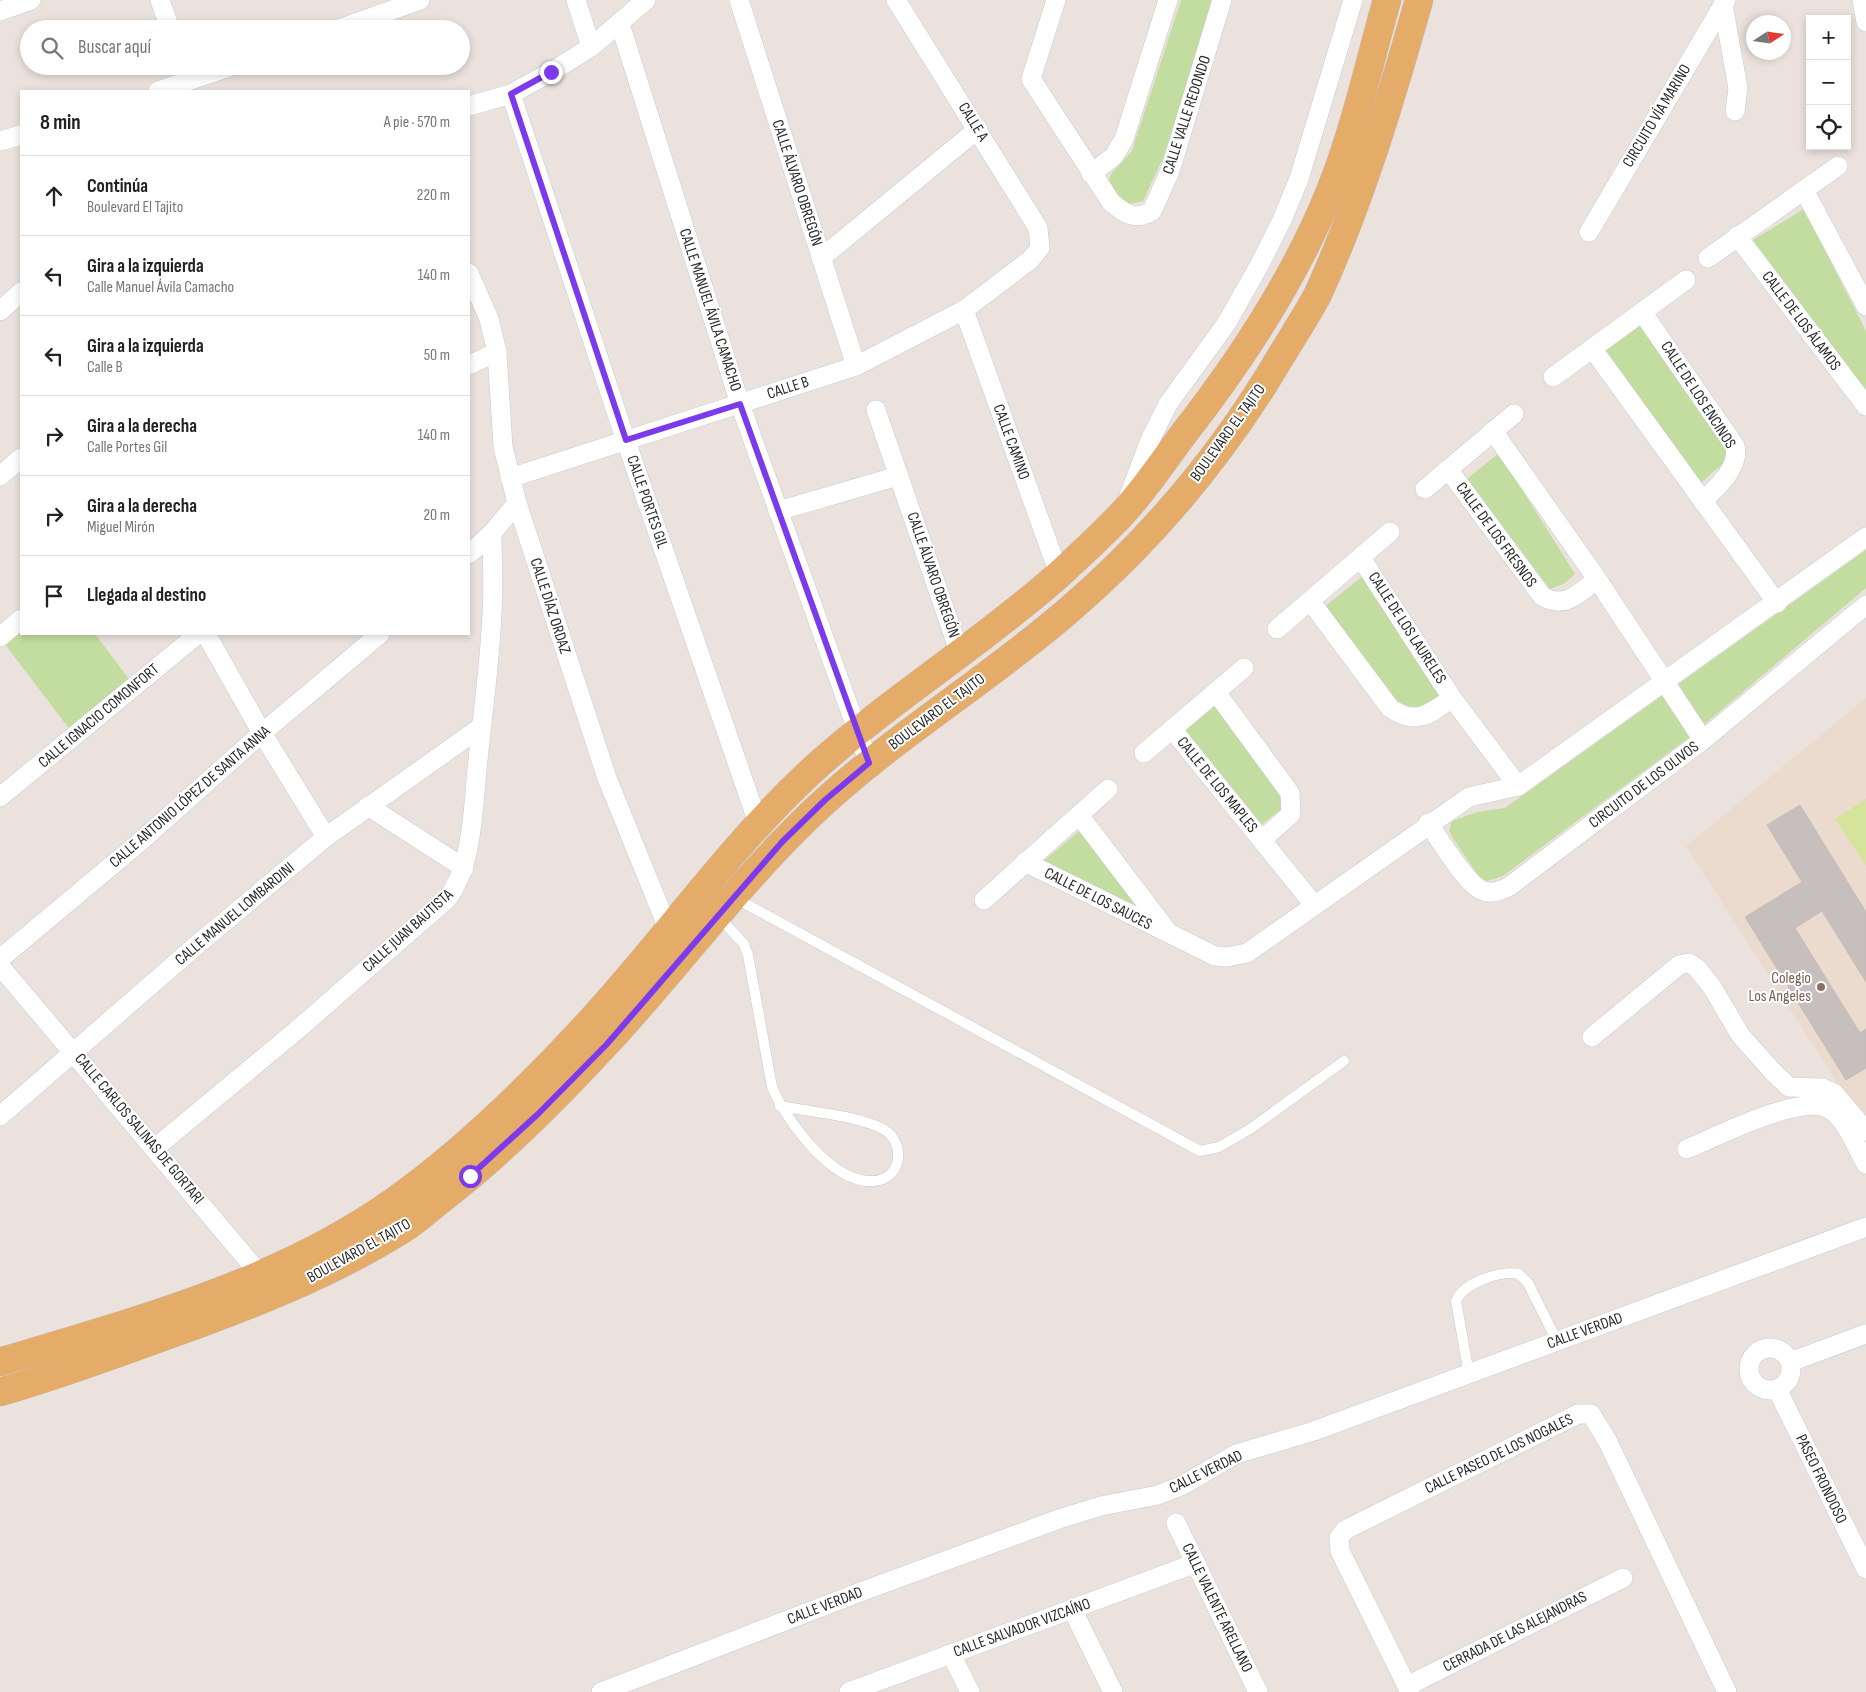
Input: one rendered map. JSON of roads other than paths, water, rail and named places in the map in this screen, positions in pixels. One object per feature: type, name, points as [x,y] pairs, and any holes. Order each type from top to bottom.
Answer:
[{"type":"main road","name":"BOULEVARD EL TAJITO","points":[[0,1392],[72,1370],[269,1284],[330,1240],[389,1205],[457,1154],[587,1025],[669,931],[758,824],[858,730],[1008,618],[1059,574],[1123,513],[1213,397],[1287,284],[1330,192],[1362,90],[1387,0]]},
{"type":"main road","name":"BOULEVARD EL TAJITO","points":[[0,1362],[149,1316],[346,1262],[407,1226],[470,1176],[538,1114],[607,1044],[782,842],[825,800],[869,763],[1069,610],[1136,547],[1195,480],[1254,403],[1316,298],[1346,228],[1391,99],[1420,0]]},
{"type":"main road","points":[[1362,90],[1391,99]]},
{"type":"street","points":[[0,11],[31,0]]},
{"type":"street","points":[[160,0],[167,20]]},
{"type":"street","points":[[363,20],[420,0]]},
{"type":"street","points":[[576,0],[591,47]]},
{"type":"street","points":[[470,106],[511,94],[591,47],[646,0]]},
{"type":"street","name":"CALLE ÁLVARO OBREGÓN","points":[[739,0],[856,366]]},
{"type":"street","name":"CALLE A","points":[[896,0],[1038,228],[1040,248]]},
{"type":"street","points":[[1056,0],[1031,78],[1091,174],[1114,156],[1124,139],[1168,0]]},
{"type":"street","name":"CALLE VALLE REDONDO","points":[[1091,174],[1111,202],[1126,215],[1136,217],[1152,211],[1170,171],[1222,0]]},
{"type":"street","points":[[1123,513],[1147,448],[1168,404],[1226,324],[1282,220],[1299,179],[1353,0]]},
{"type":"street","points":[[1862,0],[1866,22]]},
{"type":"street","points":[[1725,3],[1738,88],[1735,111]]},
{"type":"street","name":"CIRCUITO VÍA MARINO","points":[[1589,232],[1725,3]]},
{"type":"street","name":"CALLE MANUEL ÁVILA CAMACHO","points":[[620,24],[740,404],[869,763]]},
{"type":"street","points":[[161,90],[204,75]]},
{"type":"street","name":"CALLE PORTES GIL","points":[[511,94],[626,440],[758,824]]},
{"type":"street","points":[[822,258],[978,129]]},
{"type":"street","points":[[0,141],[20,134]]},
{"type":"street","points":[[1708,258],[1838,166]]},
{"type":"street","points":[[1804,190],[1866,306]]},
{"type":"street","name":"CALLE DE LOS ÁLAMOS","points":[[1737,236],[1866,406]]},
{"type":"street","name":"CALLE B","points":[[510,478],[856,366],[964,310],[1030,260],[1040,248]]},
{"type":"street","name":"CALLE DÍAZ ORDAZ","points":[[470,275],[489,319],[498,352],[503,447],[517,503],[607,778],[669,931]]},
{"type":"street","points":[[1553,377],[1686,280]]},
{"type":"street","points":[[0,294],[20,293]]},
{"type":"street","points":[[0,312],[20,294]]},
{"type":"street","name":"CALLE CAMINO","points":[[964,310],[1059,574]]},
{"type":"street","name":"CALLE DE LOS ENCINOS","points":[[1642,312],[1735,446],[1737,453],[1734,465],[1703,502]]},
{"type":"street","points":[[1592,348],[1776,602]]},
{"type":"street","points":[[470,365],[498,352]]},
{"type":"street","name":"CALLE ÁLVARO OBREGÓN","points":[[876,410],[960,654]]},
{"type":"street","name":"CALLE DE LOS FRESNOS","points":[[1425,489],[1514,414]]},
{"type":"street","points":[[1493,431],[1597,579],[1703,740]]},
{"type":"street","points":[[0,476],[20,459]]},
{"type":"street","name":"CALLE DE LOS FRESNOS","points":[[1448,469],[1542,596],[1558,602],[1570,600],[1597,579]]},
{"type":"street","points":[[778,511],[898,476]]},
{"type":"street","points":[[470,553],[492,533],[517,503]]},
{"type":"street","name":"CALLE DE LOS LAURELES","points":[[1277,629],[1311,602],[1390,532]]},
{"type":"street","name":"CALLE JUAN BAUTISTA","points":[[155,1148],[297,1030],[447,899],[457,885],[464,868],[473,811],[482,727],[492,613],[492,533]]},
{"type":"street","points":[[1314,905],[1469,796],[1518,786],[1866,537]]},
{"type":"street","name":"CALLE DE LOS LAURELES","points":[[1361,558],[1452,698],[1518,786]]},
{"type":"street","name":"CALLE DE LOS LAURELES","points":[[1311,602],[1390,708],[1397,713],[1413,717],[1429,714],[1452,698]]},
{"type":"street","name":"CIRCUITO DE LOS OLIVOS","points":[[1428,824],[1472,884],[1482,891],[1501,892],[1703,740],[1866,605]]},
{"type":"street","points":[[0,637],[20,620]]},
{"type":"street","name":"CALLE IGNACIO COMONFORT","points":[[0,797],[197,635]]},
{"type":"street","points":[[207,635],[262,734],[326,837]]},
{"type":"street","name":"CALLE ANTONIO LÓPEZ DE SANTA ANNA","points":[[0,959],[142,841],[376,635]]},
{"type":"street","name":"CALLE DE LOS MAPLES","points":[[1144,753],[1244,668]]},
{"type":"street","name":"CALLE DE LOS MAPLES","points":[[1216,692],[1290,793],[1291,814],[1262,840]]},
{"type":"street","name":"CALLE MANUEL LOMBARDINI","points":[[0,1116],[73,1051],[326,837],[482,727]]},
{"type":"street","name":"CALLE DE LOS MAPLES","points":[[1172,729],[1314,905]]},
{"type":"street","name":"CALLE DE LOS SAUCES","points":[[984,900],[1108,789]]},
{"type":"street","points":[[368,806],[464,868]]},
{"type":"street","name":"CALLE DE LOS SAUCES","points":[[1080,815],[1171,935]]},
{"type":"street","name":"CALLE DE LOS SAUCES","points":[[1025,862],[1216,956],[1227,957],[1247,952],[1314,905]]},
{"type":"street","points":[[1592,1037],[1680,965],[1689,963],[1697,968],[1712,987],[1726,1015],[1748,1045],[1790,1087],[1822,1088],[1831,1091],[1843,1101],[1866,1131]]},
{"type":"street","name":"CALLE CARLOS SALINAS DE GORTARI","points":[[0,966],[269,1284]]},
{"type":"street","points":[[1788,1108],[1790,1087]]},
{"type":"street","points":[[1687,1149],[1788,1108],[1817,1104],[1832,1110],[1840,1118],[1866,1164]]},
{"type":"street","name":"CALLE VERDAD","points":[[601,1692],[863,1591],[1041,1526],[1101,1506],[1158,1495],[1183,1485],[1236,1454],[1314,1431],[1866,1227]]},
{"type":"street","points":[[1790,1362],[1866,1334]]},
{"type":"street","points":[[1771,1347],[1783,1352],[1790,1362],[1791,1373],[1786,1382],[1777,1389],[1765,1389],[1754,1382],[1749,1371],[1751,1359],[1759,1350],[1771,1347]]},
{"type":"street","name":"PASEO FRONDOSO","points":[[1777,1389],[1866,1569]]},
{"type":"street","name":"CALLE PASEO DE LOS NOGALES","points":[[1408,1689],[1340,1551],[1339,1538],[1345,1530],[1578,1414],[1585,1413],[1591,1414],[1608,1442],[1727,1692]]},
{"type":"street","name":"CALLE VALENTE ARELLANO","points":[[1176,1523],[1258,1692]]},
{"type":"street","name":"CALLE SALVADOR VIZCAÍNO","points":[[849,1692],[1196,1563]]},
{"type":"street","name":"CERRADA DE LAS ALEJANDRAS","points":[[1408,1689],[1623,1578]]},
{"type":"street","points":[[1072,1609],[1113,1692]]},
{"type":"street","points":[[951,1654],[970,1692]]},
{"type":"lane","points":[[726,907],[1200,1150],[1219,1147],[1250,1129],[1344,1062]]},
{"type":"lane","points":[[726,907],[748,954],[755,980],[767,1064],[780,1106],[796,1130],[812,1146],[829,1162],[858,1181],[874,1182],[886,1178],[895,1171],[898,1161],[898,1146],[882,1128],[867,1123],[780,1106]]},
{"type":"lane","points":[[1469,1374],[1456,1301],[1464,1288],[1502,1274],[1520,1274],[1528,1282],[1557,1341]]},
{"type":"place","name":"Colegio Los Angeles","points":[[1821,987]]}]
